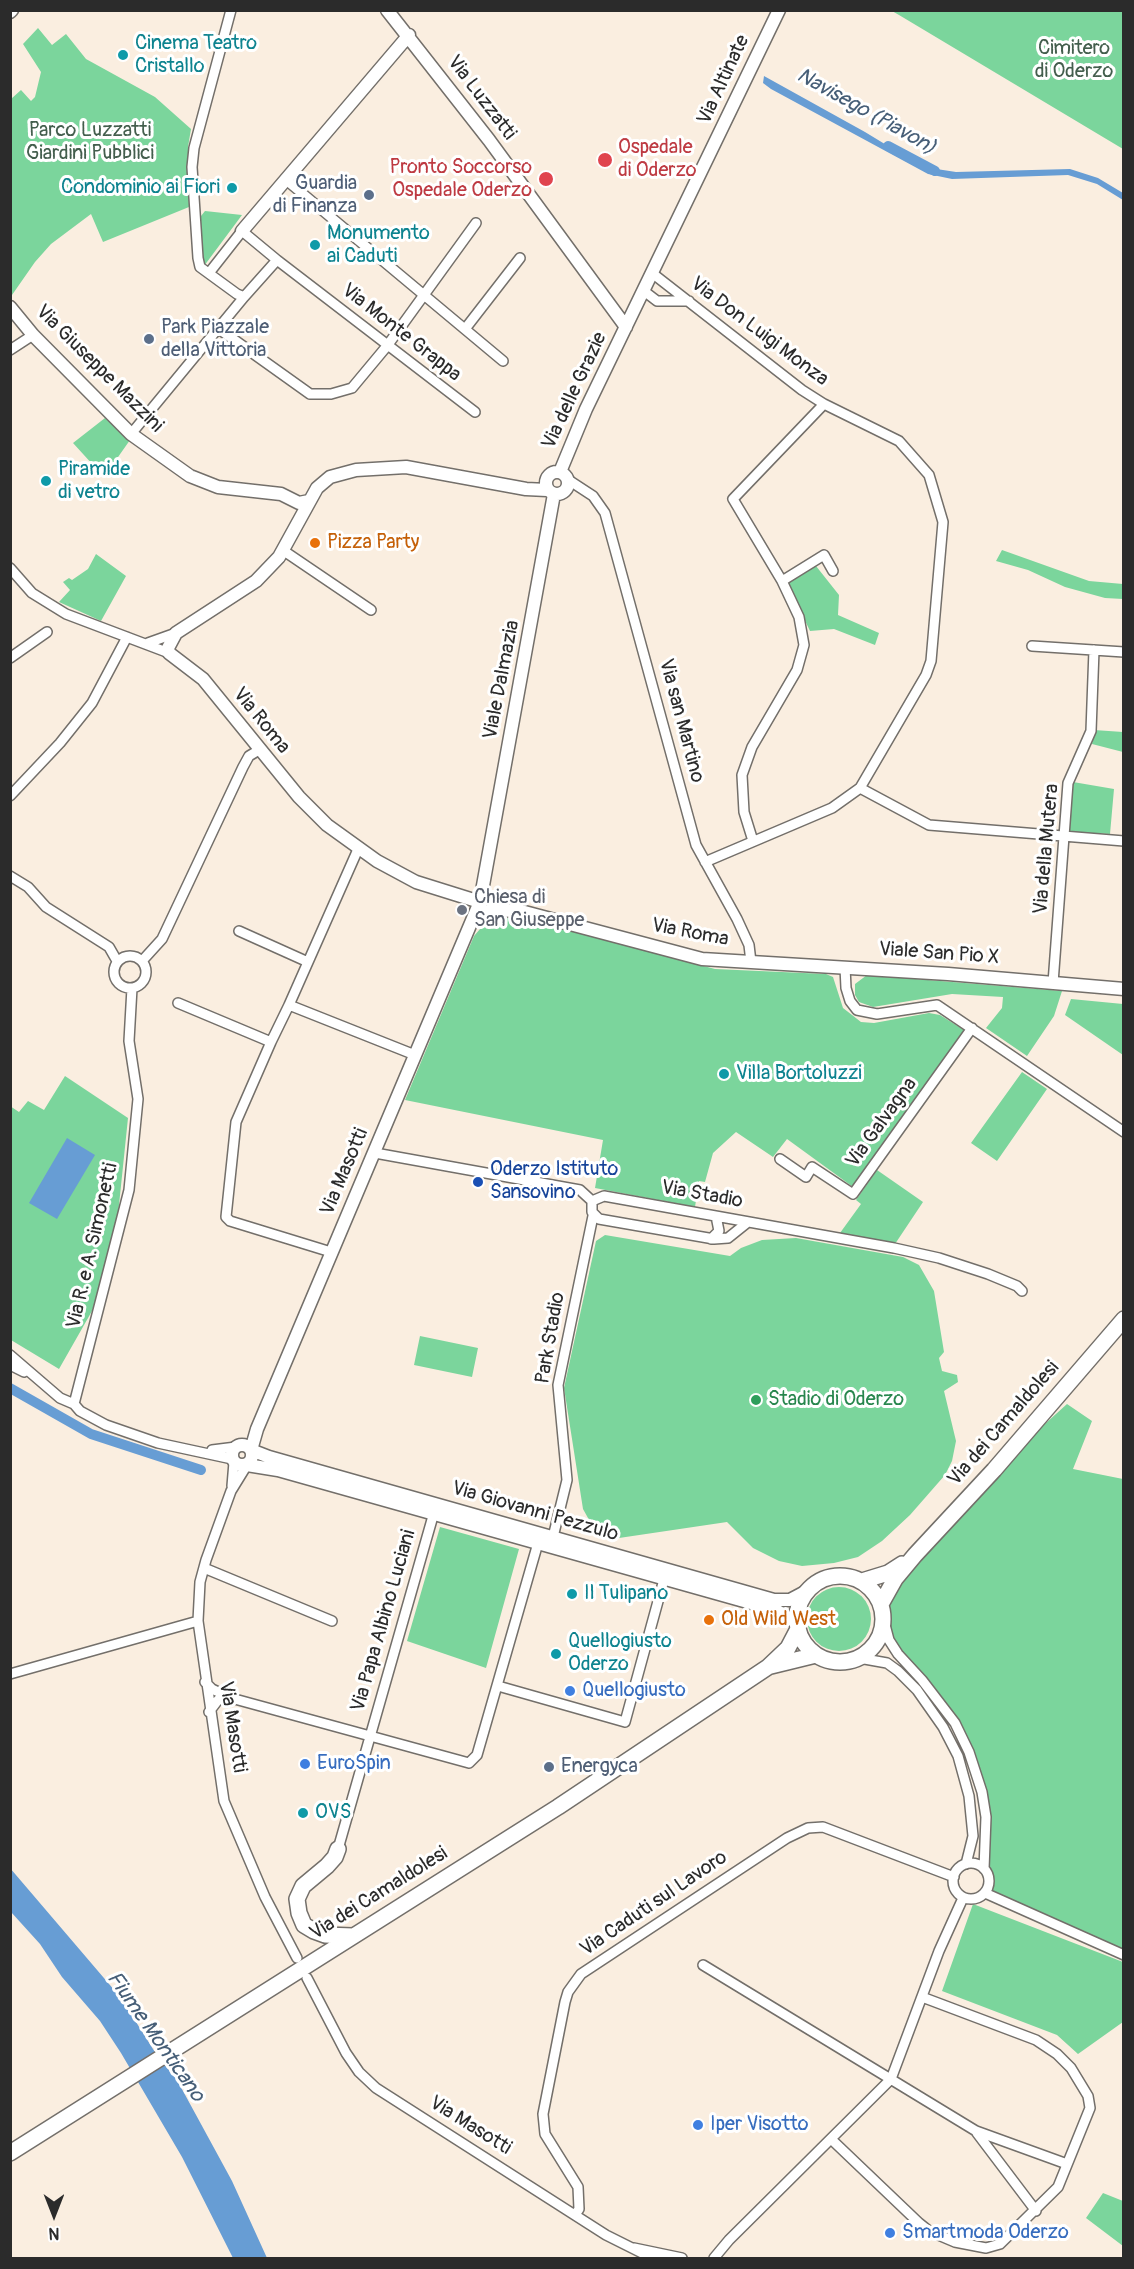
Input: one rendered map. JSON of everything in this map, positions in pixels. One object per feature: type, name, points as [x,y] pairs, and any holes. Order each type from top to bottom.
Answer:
[{"type":"main road","name":"Via dei Camaldolesi","points":[[881,1604],[895,1580],[915,1555],[994,1470],[1124,1319]]},
{"type":"main road","name":"Via dei Camaldolesi","points":[[862,1581],[888,1573],[915,1555]]},
{"type":"main road","points":[[836,1575],[849,1576],[862,1581],[870,1587],[881,1604],[884,1621],[876,1643],[859,1658],[837,1662],[816,1655],[808,1648],[797,1626],[798,1608],[807,1591],[823,1579],[836,1575]]},
{"type":"main road","name":"Via dei Camaldolesi","points":[[10,2153],[558,1806],[768,1667],[788,1648],[797,1626]]},
{"type":"main road","name":"Via dei Camaldolesi","points":[[768,1667],[816,1655]]},
{"type":"main road","points":[[338,1849],[335,1857],[327,1866],[303,1886],[297,1899],[298,1913],[304,1925],[314,1931],[325,1935],[353,1936]]},
{"type":"street","points":[[231,10],[194,148],[192,167],[200,267],[244,297]]},
{"type":"street","name":"Via Luzzatti","points":[[387,10],[409,35],[626,327]]},
{"type":"street","name":"Via Altinate","points":[[626,327],[779,10]]},
{"type":"street","points":[[209,273],[285,179],[409,35]]},
{"type":"street","points":[[285,179],[503,361]]},
{"type":"street","points":[[219,329],[310,394],[331,394],[352,388],[387,346],[476,223]]},
{"type":"street","name":"Via Monte Grappa","points":[[242,231],[387,346],[475,412]]},
{"type":"street","points":[[465,329],[520,258]]},
{"type":"street","points":[[131,434],[277,260]]},
{"type":"street","name":"Via Don Luigi Monza","points":[[652,273],[802,390],[824,404],[888,434],[909,450],[930,475],[943,522],[931,661],[921,684],[860,788],[841,804],[705,862]]},
{"type":"street","points":[[644,291],[657,301],[689,301]]},
{"type":"street","name":"Via Giuseppe Mazzini","points":[[10,307],[33,335],[131,434],[202,481],[218,487],[281,494],[296,501],[309,501]]},
{"type":"street","points":[[14,348],[23,323]]},
{"type":"street","name":"Via delle Grazie","points":[[551,492],[545,483],[547,477],[564,480],[586,409],[626,327]]},
{"type":"street","points":[[14,348],[33,335]]},
{"type":"street","points":[[753,840],[744,812],[742,775],[752,747],[797,670],[804,645],[799,617],[782,581],[733,499],[824,404]]},
{"type":"street","points":[[148,644],[176,633],[256,581],[284,551],[317,488],[330,477],[356,470],[428,469],[561,494],[564,480]]},
{"type":"street","name":"Via san Martino","points":[[564,480],[593,496],[605,513],[696,845],[749,945],[751,962]]},
{"type":"street","name":"Viale Dalmazia","points":[[487,905],[486,873],[551,492]]},
{"type":"street","points":[[296,501],[299,512],[298,527]]},
{"type":"street","points":[[284,551],[371,610]]},
{"type":"street","points":[[782,581],[824,555],[833,571]]},
{"type":"street","name":"Via Roma","points":[[10,568],[45,603],[66,614],[169,653],[203,680],[299,797],[327,825],[377,861],[416,882],[487,905],[517,910],[702,960],[751,962]]},
{"type":"street","points":[[10,658],[47,632]]},
{"type":"street","points":[[169,653],[169,644],[176,633]]},
{"type":"street","points":[[10,796],[60,744],[92,703],[127,637]]},
{"type":"street","points":[[1032,646],[1124,652]]},
{"type":"street","name":"Via della Mutera","points":[[1053,983],[1068,783],[1091,731],[1094,650]]},
{"type":"street","points":[[142,961],[162,939],[243,767],[249,756],[259,750]]},
{"type":"street","points":[[860,788],[929,825],[1124,841]]},
{"type":"street","points":[[332,1252],[230,1221],[226,1217],[236,1122],[358,847]]},
{"type":"street","points":[[10,876],[28,887],[46,907],[109,947],[117,961]]},
{"type":"street","name":"Via Masotti","points":[[297,1958],[230,1822],[224,1801],[209,1712],[198,1621],[204,1568],[231,1491],[240,1454],[257,1429],[470,930],[487,905]]},
{"type":"street","points":[[239,931],[308,962]]},
{"type":"street","points":[[132,956],[142,961],[146,970],[144,980],[132,988],[122,986],[115,979],[113,969],[117,961],[132,956]]},
{"type":"street","name":"Viale San Pio X","points":[[751,962],[845,966],[1124,989]]},
{"type":"street","points":[[845,966],[846,988],[850,1001],[857,1010],[877,1014],[937,1005],[1124,1132]]},
{"type":"street","name":"Via R. e A. Simonetti","points":[[74,1404],[129,1190],[138,1099],[129,1041],[132,988]]},
{"type":"street","points":[[178,1003],[271,1042]]},
{"type":"street","points":[[289,1005],[415,1055]]},
{"type":"street","name":"Via Galvagna","points":[[780,1159],[806,1177],[812,1167],[853,1194],[972,1028]]},
{"type":"street","points":[[375,1153],[580,1190],[592,1201]]},
{"type":"street","name":"Via Stadio","points":[[592,1201],[604,1196],[939,1258],[988,1274],[1017,1286],[1022,1291]]},
{"type":"street","name":"Park Stadio","points":[[553,1537],[567,1480],[558,1385],[593,1216],[592,1201]]},
{"type":"street","points":[[593,1216],[711,1239],[728,1238],[748,1222]]},
{"type":"street","points":[[711,1239],[719,1231],[716,1216]]},
{"type":"street","points":[[10,1355],[60,1398],[74,1404],[80,1411],[106,1425],[158,1443],[240,1454]]},
{"type":"street","points":[[10,1365],[39,1381]]},
{"type":"street","name":"Via Giovanni Pezzulo","points":[[240,1454],[278,1470],[553,1537],[776,1610],[797,1626]]},
{"type":"street","name":"Via Giovanni Pezzulo","points":[[435,1509],[538,1543],[774,1600],[789,1600],[807,1591]]},
{"type":"street","name":"Via Papa Albino Luciani","points":[[338,1849],[435,1509]]},
{"type":"street","points":[[205,1681],[212,1689],[231,1698],[369,1738],[469,1763],[477,1755],[538,1543]]},
{"type":"street","points":[[204,1568],[332,1621]]},
{"type":"street","points":[[498,1686],[625,1722],[666,1574]]},
{"type":"street","points":[[10,1674],[198,1621]]},
{"type":"street","points":[[859,1658],[887,1663],[917,1690],[943,1727],[957,1756],[969,1796],[972,1836],[966,1864],[954,1877],[956,1891],[963,1898],[975,1899],[985,1893],[990,1883],[984,1869],[986,1817],[982,1792],[969,1752],[955,1723],[922,1680],[898,1654],[889,1640],[884,1621]]},
{"type":"street","points":[[209,1712],[219,1700],[231,1698]]},
{"type":"street","name":"Via Caduti sul Lavoro","points":[[575,2215],[579,2209],[578,2187],[545,2134],[543,2114],[565,2002],[573,1983],[591,1966],[787,1838],[816,1826],[954,1877]]},
{"type":"street","points":[[966,1864],[976,1864],[984,1869]]},
{"type":"street","points":[[985,1893],[1124,1955]]},
{"type":"street","points":[[714,2259],[729,2240],[891,2079],[963,1898]]},
{"type":"street","points":[[703,1965],[976,2131],[1067,2164]]},
{"type":"street","name":"Via Masotti","points":[[307,1978],[346,2053],[359,2072],[376,2088],[625,2247],[652,2259]]},
{"type":"street","points":[[831,2139],[919,2223],[930,2231],[955,2242],[986,2248],[996,2246],[1036,2211],[1058,2187],[1089,2108],[1083,2086],[1071,2068],[1057,2054],[1036,2040],[922,1997]]},
{"type":"street","points":[[976,2131],[1036,2211]]},
{"type":"street","name":"Via Masotti","points":[[625,2247],[682,2259]]},
{"type":"green space","name":"Cimitero di Oderzo","points":[[892,11],[1123,11],[1123,149],[899,15]]},
{"type":"green space","name":"Parco Luzzatti Giardini Pubblici","points":[[38,28],[52,45],[66,34],[86,59],[155,97],[191,129],[188,147],[189,207],[103,242],[91,214],[51,244],[12,295],[11,99],[21,90],[31,101],[35,97],[41,72],[23,44]]},
{"type":"green space","points":[[205,211],[242,215],[204,266],[200,264],[201,216]]},
{"type":"green space","points":[[105,418],[130,440],[104,477],[73,443]]},
{"type":"green space","points":[[1002,550],[1089,581],[1123,584],[1123,599],[1105,598],[1065,587],[1028,570],[996,561]]},
{"type":"green space","points":[[96,554],[126,576],[101,621],[59,602],[70,590],[63,582],[69,578],[72,580],[88,569]]},
{"type":"green space","points":[[816,566],[839,595],[838,615],[879,633],[875,645],[834,629],[810,631],[787,583]]},
{"type":"green space","points":[[1094,730],[1123,732],[1123,752],[1092,744]]},
{"type":"green space","points":[[1073,782],[1114,789],[1110,834],[1071,832],[1068,829]]},
{"type":"green space","points":[[510,915],[715,969],[826,974],[833,977],[843,1008],[861,1022],[874,1023],[929,1013],[940,1015],[964,1030],[853,1187],[787,1139],[773,1157],[736,1132],[713,1153],[705,1182],[699,1181],[695,1207],[595,1188],[603,1140],[405,1100],[474,936],[486,922]]},
{"type":"green space","points":[[867,975],[1062,991],[1054,1016],[1027,1056],[986,1028],[1002,1008],[1003,997],[952,994],[873,1007],[859,1002],[855,995],[855,984]]},
{"type":"green space","points":[[1071,999],[1123,1004],[1123,1055],[1065,1015]]},
{"type":"green space","points":[[1022,1072],[1047,1089],[997,1161],[971,1143]]},
{"type":"green space","points":[[65,1076],[128,1118],[116,1234],[92,1311],[59,1369],[11,1340],[10,1106],[19,1112],[28,1101],[44,1110]]},
{"type":"green space","points":[[877,1170],[923,1202],[895,1244],[840,1233],[861,1204],[856,1200]]},
{"type":"green space","name":"Stadio di Oderzo","points":[[605,1235],[730,1256],[741,1248],[762,1240],[796,1238],[903,1257],[919,1265],[934,1291],[944,1352],[939,1358],[942,1371],[957,1375],[958,1382],[944,1391],[956,1441],[952,1461],[945,1475],[910,1515],[882,1541],[858,1557],[834,1563],[802,1566],[779,1561],[753,1548],[727,1522],[619,1538],[610,1537],[593,1527],[583,1509],[564,1388],[596,1241]]},
{"type":"green space","points":[[420,1336],[478,1348],[472,1377],[414,1365]]},
{"type":"green space","points":[[1067,1404],[1092,1421],[1073,1469],[1123,1479],[1123,1955],[987,1890],[990,1883],[984,1869],[982,1792],[955,1723],[898,1654],[884,1621],[881,1604],[994,1470]]},
{"type":"green space","points":[[440,1527],[519,1549],[486,1668],[407,1641]]},
{"type":"green space","points":[[833,1587],[845,1587],[862,1596],[869,1607],[871,1619],[869,1631],[862,1642],[845,1651],[833,1651],[821,1646],[812,1637],[807,1625],[807,1613],[812,1601],[821,1592]]},
{"type":"green space","points":[[973,1904],[1123,1962],[1123,2022],[1078,2054],[1057,2035],[942,1991]]},
{"type":"green space","points":[[1103,2193],[1123,2201],[1123,2246],[1086,2218]]},
{"type":"water","points":[[764,76],[916,163],[930,168],[956,172],[1070,169],[1098,178],[1123,193],[1123,200],[1097,184],[1068,175],[952,179],[928,174],[771,89],[763,83]]},
{"type":"water","points":[[67,1138],[95,1155],[57,1219],[29,1203]]},
{"type":"water","points":[[10,1868],[121,1998],[158,2057],[177,2080],[232,2181],[267,2258],[233,2258],[182,2157],[121,2053],[100,2021],[62,1977],[40,1944],[11,1912]]},
{"type":"waterway","name":"Navisego (Piavon)","points":[[888,146],[935,171]]},
{"type":"waterway","points":[[10,1388],[91,1434],[201,1470]]},
{"type":"place","name":"Cinema Teatro Cristallo","points":[[123,55]]},
{"type":"place","name":"Ospedale di Oderzo","points":[[605,160]]},
{"type":"place","name":"Pronto Soccorso Ospedale Oderzo","points":[[546,179]]},
{"type":"place","name":"Condominio ai Fiori","points":[[232,188]]},
{"type":"place","name":"Guardia di Finanza","points":[[369,195]]},
{"type":"place","name":"Monumento ai Caduti","points":[[315,245]]},
{"type":"place","name":"Park Piazzale della Vittoria","points":[[149,339]]},
{"type":"place","name":"Piramide di vetro","points":[[46,481]]},
{"type":"place","name":"Pizza Party","points":[[315,543]]},
{"type":"place","name":"Chiesa di San Giuseppe","points":[[462,910]]},
{"type":"place","name":"Villa Bortoluzzi","points":[[724,1074]]},
{"type":"place","name":"Oderzo Istituto Sansovino","points":[[478,1182]]},
{"type":"place","name":"Stadio di Oderzo","points":[[756,1400]]},
{"type":"place","name":"Il Tulipano","points":[[572,1594]]},
{"type":"place","name":"Old Wild West","points":[[709,1620]]},
{"type":"place","name":"Quellogiusto Oderzo","points":[[556,1654]]},
{"type":"place","name":"Quellogiusto","points":[[570,1691]]},
{"type":"place","name":"EuroSpin","points":[[305,1764]]},
{"type":"place","name":"Energyca","points":[[549,1767]]},
{"type":"place","name":"OVS","points":[[303,1813]]},
{"type":"place","name":"Iper Visotto","points":[[698,2125]]},
{"type":"place","name":"Smartmoda Oderzo","points":[[890,2233]]},
{"type":"water label","name":"Fiume Monticano","points":[[155,2037]]}]
